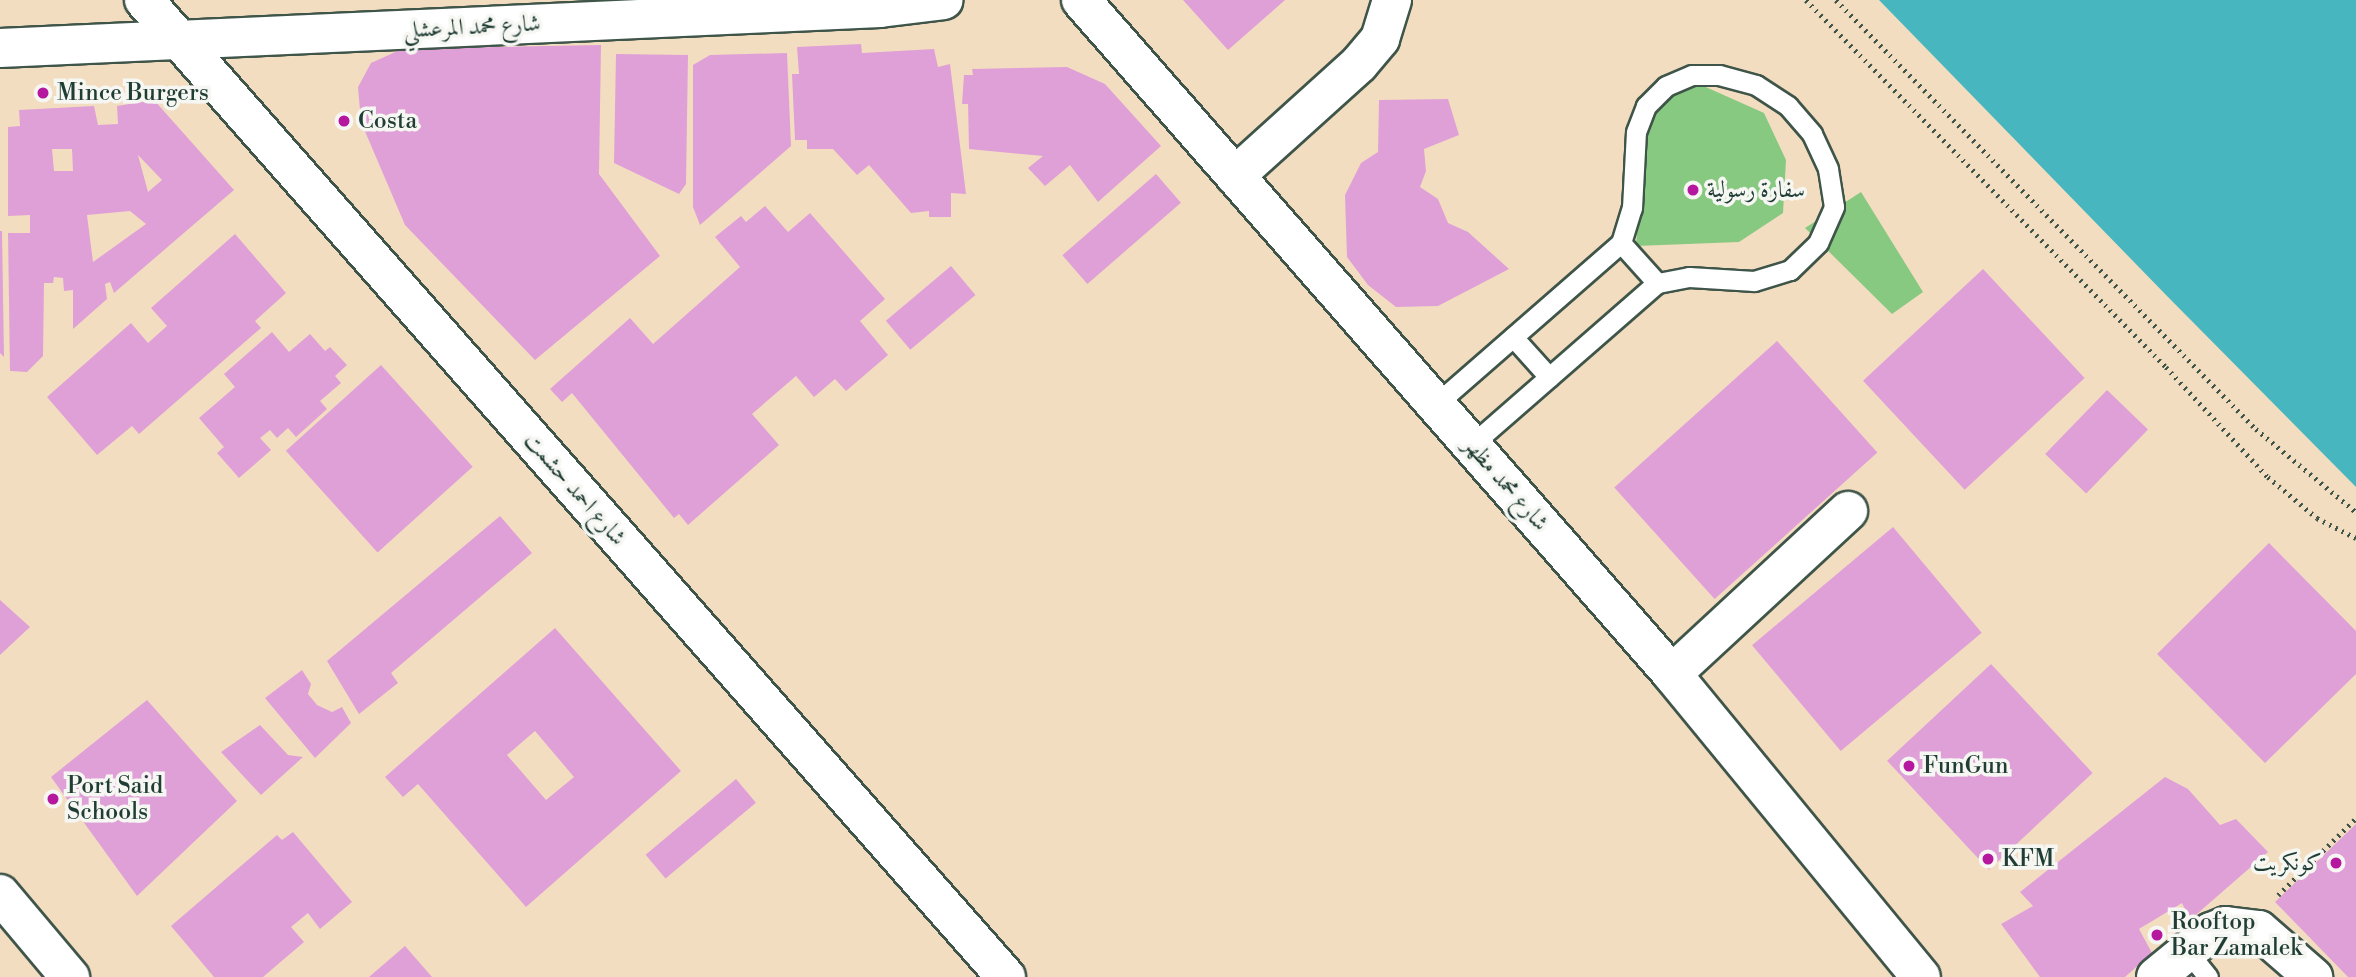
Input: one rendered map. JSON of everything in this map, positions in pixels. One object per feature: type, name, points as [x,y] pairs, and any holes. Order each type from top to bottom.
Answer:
[{"type":"street","name":"شارع احمد حشمت","points":[[144,0],[1006,977]]},
{"type":"street","name":"شارع محمد المرعشلي","points":[[0,48],[180,42],[686,8],[944,0]]},
{"type":"street","name":"شارع محمد مظهر","points":[[1081,0],[1672,674],[1921,977]]},
{"type":"street","points":[[1235,176],[1359,64],[1380,39],[1392,0]]},
{"type":"street","points":[[1672,674],[1848,511]]},
{"type":"street","points":[[0,894],[70,977]]},
{"type":"street","points":[[2156,977],[2197,964],[2211,932],[2226,926],[2246,928],[2273,939],[2313,977]]},
{"type":"lane","points":[[1436,405],[1621,243],[1632,208],[1636,132],[1646,106],[1666,86],[1692,75],[1719,75],[1756,85],[1788,106],[1812,134],[1828,169],[1834,207],[1818,243],[1790,270],[1754,281],[1689,277],[1657,284],[1471,445]]},
{"type":"lane","points":[[1621,243],[1657,284]]},
{"type":"lane","points":[[1513,337],[1549,377]]},
{"type":"path","points":[[1806,0],[2268,477],[2317,518],[2356,538]]},
{"type":"path","points":[[1836,0],[2256,429],[2356,512]]},
{"type":"path","points":[[2246,928],[2356,818]]},
{"type":"green space","points":[[1699,84],[1764,113],[1786,160],[1783,213],[1739,242],[1636,246],[1646,106]]},
{"type":"green space","points":[[1861,192],[1923,292],[1892,314],[1805,228]]},
{"type":"water","points":[[1879,0],[2356,0],[2356,487],[2168,297]]},
{"type":"building","points":[[1183,0],[1285,0],[1228,50]]},
{"type":"building","points":[[861,44],[862,53],[934,49],[938,67],[950,64],[966,194],[951,193],[951,217],[929,217],[929,211],[911,213],[869,165],[857,175],[833,149],[807,149],[807,140],[795,140],[792,74],[799,74],[797,47]]},
{"type":"building","points":[[601,45],[599,174],[660,256],[535,360],[405,225],[361,122],[358,87],[371,63],[402,49]]},
{"type":"building","points":[[787,53],[791,146],[700,225],[693,207],[693,65],[710,55]]},
{"type":"building","points":[[616,54],[688,55],[686,184],[679,194],[614,163]]},
{"type":"building","points":[[1067,67],[1105,84],[1161,146],[1098,202],[1070,165],[1045,186],[1028,168],[1043,156],[969,149],[968,104],[962,104],[964,75],[973,75],[972,69]]},
{"type":"building","points":[[1448,99],[1459,135],[1424,149],[1426,171],[1420,187],[1438,199],[1448,223],[1468,232],[1509,269],[1438,306],[1396,307],[1368,285],[1347,257],[1345,195],[1361,163],[1378,152],[1379,100]]},
{"type":"building","points":[[154,100],[234,190],[114,293],[110,282],[105,284],[107,299],[73,329],[73,290],[64,291],[63,278],[54,277],[53,283],[44,283],[43,356],[27,372],[10,371],[8,233],[30,233],[30,215],[8,216],[8,127],[20,126],[19,110],[94,106],[98,125],[118,124],[117,106]],"holes":[[[52,149],[72,149],[73,171],[54,171]],[[138,155],[162,180],[148,192]],[[130,211],[146,224],[93,262],[87,215]]]},
{"type":"building","points":[[1156,174],[1181,203],[1087,284],[1062,255]]},
{"type":"building","points":[[765,206],[788,232],[810,213],[885,299],[860,321],[888,355],[846,391],[835,379],[814,397],[796,376],[752,414],[779,445],[688,525],[679,514],[674,518],[572,393],[562,402],[550,389],[630,318],[653,344],[740,267],[715,237],[741,216],[746,222]]},
{"type":"building","points":[[2,231],[4,357],[0,353]]},
{"type":"building","points":[[235,234],[286,293],[255,321],[261,328],[139,434],[132,426],[97,455],[47,397],[131,323],[148,343],[167,326],[151,308]]},
{"type":"building","points":[[951,266],[975,295],[910,350],[886,321]]},
{"type":"building","points":[[1983,269],[2085,378],[1965,490],[1863,381]]},
{"type":"building","points":[[272,332],[289,352],[310,334],[325,351],[330,347],[347,365],[335,376],[341,383],[320,401],[327,409],[296,437],[288,428],[277,438],[270,430],[260,438],[271,450],[239,478],[217,453],[224,447],[199,418],[235,387],[224,374]]},
{"type":"building","points":[[1777,341],[1877,452],[1715,599],[1614,488]]},
{"type":"building","points":[[381,365],[473,467],[378,552],[286,451]]},
{"type":"building","points":[[2107,390],[2148,430],[2086,494],[2045,454]]},
{"type":"building","points":[[500,516],[532,553],[391,673],[398,683],[359,714],[327,661]]},
{"type":"building","points":[[1893,527],[1982,633],[1841,751],[1752,645]]},
{"type":"building","points":[[2269,543],[2356,631],[2356,674],[2265,763],[2157,654]]},
{"type":"building","points":[[0,600],[30,627],[0,655]]},
{"type":"building","points":[[555,628],[681,771],[526,907],[418,784],[403,797],[385,777]],"holes":[[[535,731],[574,777],[546,800],[507,755]]]},
{"type":"building","points":[[1991,664],[2093,773],[1989,870],[1887,761]]},
{"type":"building","points":[[302,670],[311,684],[308,694],[317,705],[332,712],[342,707],[351,723],[315,758],[265,698]]},
{"type":"building","points":[[147,700],[237,801],[137,896],[51,777]]},
{"type":"building","points":[[260,725],[288,755],[303,757],[261,795],[221,752]]},
{"type":"building","points":[[2165,777],[2188,789],[2220,825],[2236,819],[2268,852],[2190,920],[2182,903],[2139,929],[2152,953],[2125,977],[2040,977],[2001,924],[2033,906],[2020,892]]},
{"type":"building","points":[[736,779],[756,803],[666,879],[646,855]]},
{"type":"building","name":"كونكريت","points":[[2356,824],[2356,977],[2348,977],[2275,902]]},
{"type":"building","points":[[293,832],[352,902],[320,929],[308,913],[291,927],[304,942],[263,977],[214,977],[171,926],[277,835],[282,840]]},
{"type":"building","points":[[405,946],[432,977],[369,977]]},
{"type":"place","name":"Mince Burgers","points":[[43,93]]},
{"type":"place","name":"Costa","points":[[344,121]]},
{"type":"place","name":"سفارة رسولية","points":[[1693,190]]},
{"type":"place","name":"FunGun","points":[[1909,766]]},
{"type":"place","name":"Port Said Schools","points":[[53,799]]},
{"type":"place","name":"KFM","points":[[1988,859]]},
{"type":"place","name":"كونكريت","points":[[2336,863]]},
{"type":"place","name":"Rooftop Bar Zamalek","points":[[2157,935]]}]
